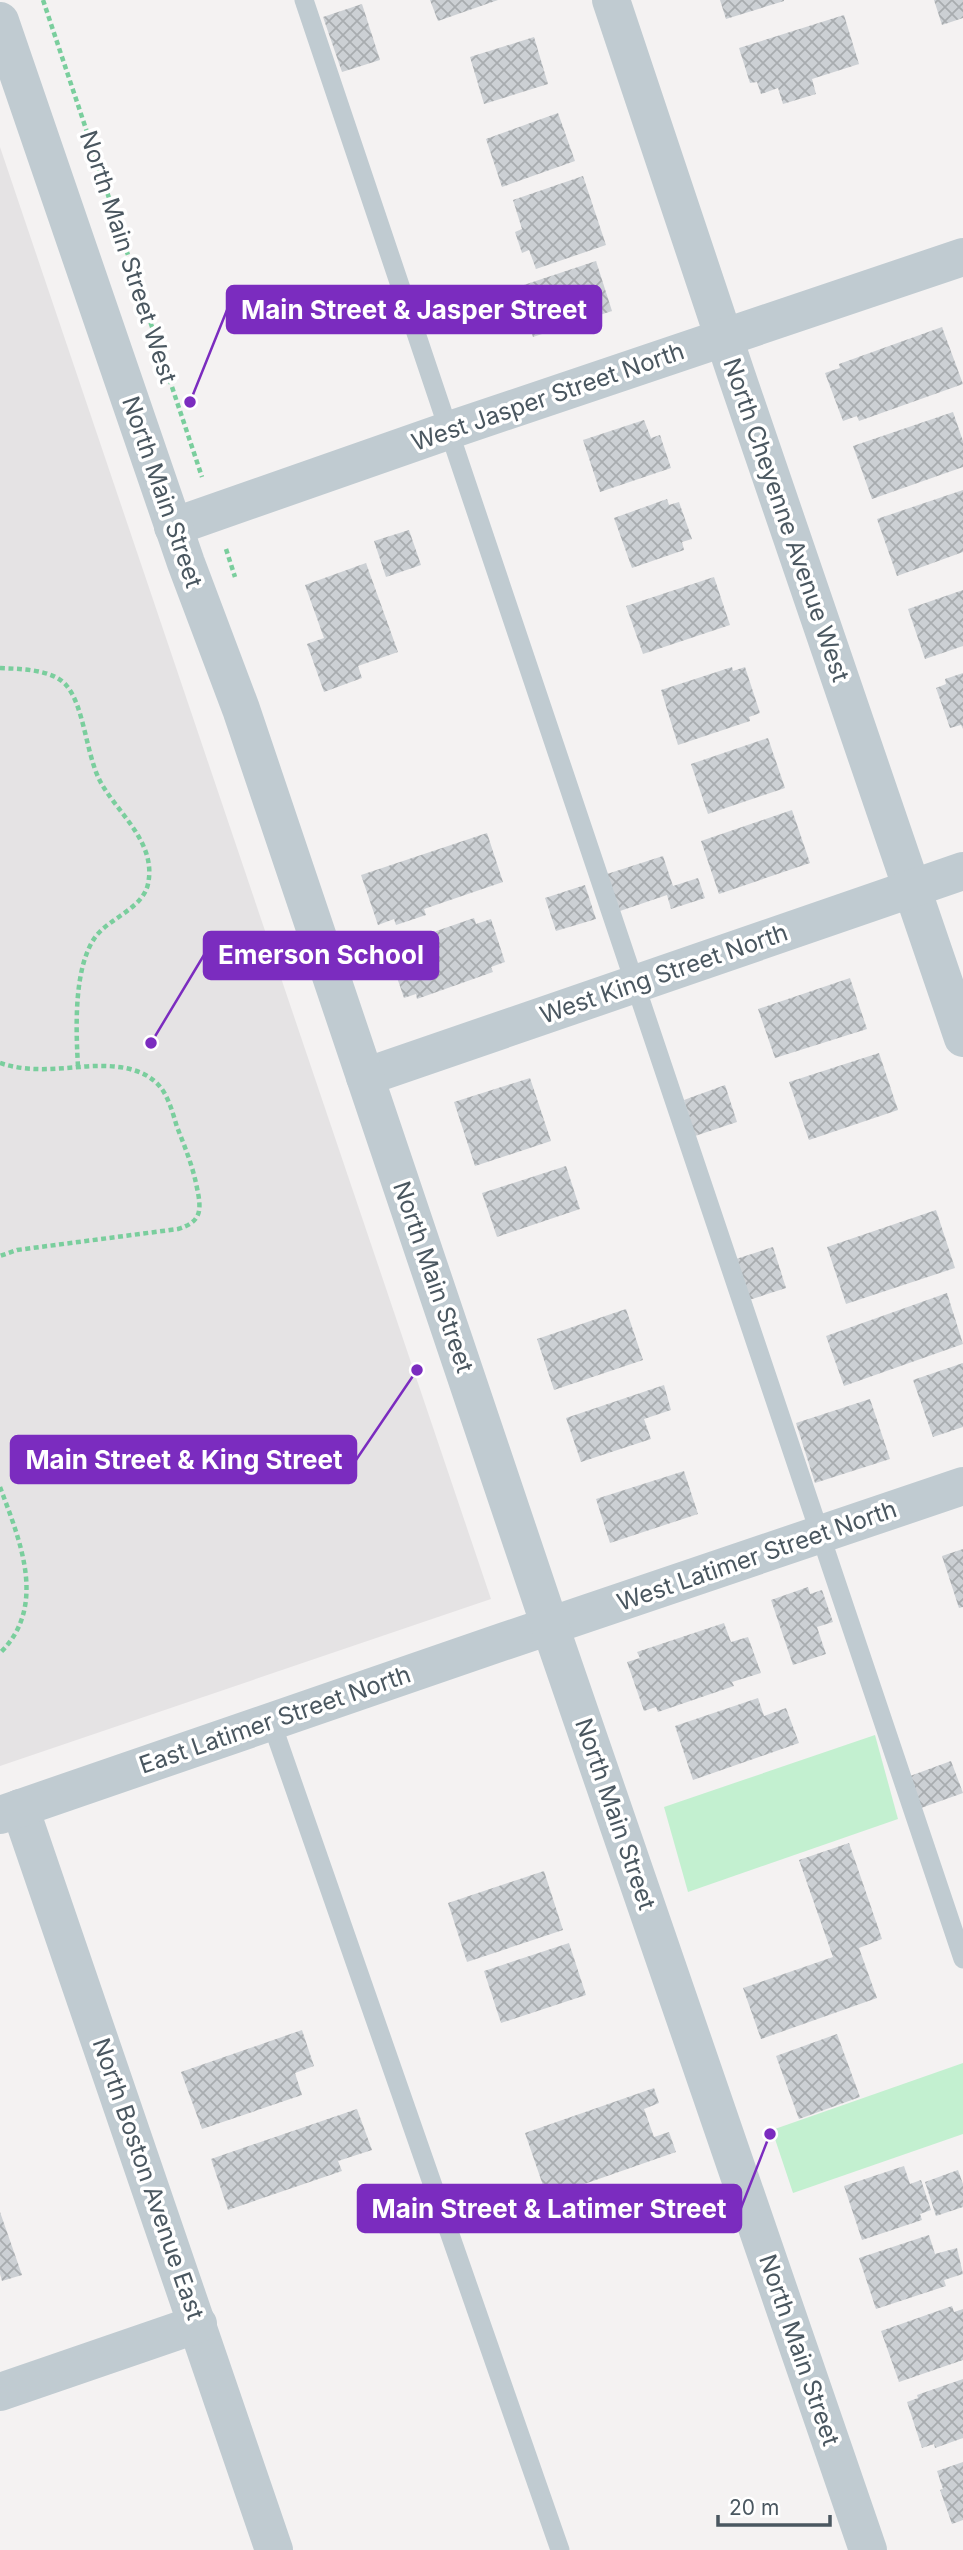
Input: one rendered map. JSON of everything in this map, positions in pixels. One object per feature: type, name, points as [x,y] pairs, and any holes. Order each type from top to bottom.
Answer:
[{"type":"street","name":"North Cheyenne Avenue West","points":[[611,0],[963,1038]]},
{"type":"street","name":"North Main Street","points":[[0,20],[173,527],[241,709],[550,1626],[868,2550]]},
{"type":"street","name":"West Jasper Street North","points":[[173,527],[450,430],[963,257]]},
{"type":"street","name":"West King Street North","points":[[365,1077],[963,871]]},
{"type":"street","name":"West Latimer Street North","points":[[550,1626],[963,1486]]},
{"type":"street","name":"East Latimer Street North","points":[[10,1812],[550,1626]]},
{"type":"street","name":"North Boston Avenue East","points":[[10,1812],[198,2324],[274,2550]]},
{"type":"street","points":[[0,2392],[198,2324]]},
{"type":"lane","points":[[304,0],[818,1536],[963,1959]]},
{"type":"lane","points":[[271,1721],[560,2550]]},
{"type":"path","name":"North Main Street West","points":[[43,0],[214,513]]},
{"type":"path","points":[[0,668],[39,672],[65,684],[74,698],[92,763],[100,781],[128,818],[149,864],[148,886],[141,898],[97,934],[87,951],[81,974],[76,1034],[78,1067]]},
{"type":"path","points":[[0,1063],[37,1070],[120,1067],[142,1072],[157,1082],[166,1094],[200,1198],[199,1217],[192,1225],[17,1250],[0,1256]]},
{"type":"path","points":[[0,1488],[25,1560],[27,1589],[24,1611],[17,1630],[0,1653]]},
{"type":"shaded area","points":[[0,147],[491,1599],[0,1766]]},
{"type":"green space","points":[[875,1735],[898,1819],[688,1892],[664,1807]]},
{"type":"green space","points":[[963,2063],[963,2134],[793,2193],[772,2130]]},
{"type":"building","points":[[430,0],[498,0],[438,21]]},
{"type":"building","points":[[720,0],[784,0],[784,1],[726,19]]},
{"type":"building","points":[[934,0],[963,0],[963,18],[942,25]]},
{"type":"building","points":[[362,4],[380,60],[342,72],[323,17]]},
{"type":"building","points":[[844,15],[859,64],[812,79],[816,94],[783,104],[778,88],[761,94],[757,82],[750,83],[739,48]]},
{"type":"building","points":[[534,37],[548,84],[484,104],[470,57]]},
{"type":"building","points":[[558,113],[575,161],[502,187],[486,139]]},
{"type":"building","points":[[583,176],[606,245],[536,269],[529,250],[522,253],[515,232],[522,229],[513,200]]},
{"type":"building","points":[[596,261],[612,311],[533,337],[524,311],[513,314],[506,291]]},
{"type":"building","points":[[942,327],[963,384],[859,421],[857,416],[843,421],[825,373],[840,368],[839,364]]},
{"type":"building","points":[[953,412],[963,441],[963,467],[872,499],[853,446]]},
{"type":"building","points":[[644,420],[651,438],[660,435],[671,468],[600,492],[583,440]]},
{"type":"building","points":[[963,490],[963,552],[897,576],[877,519]]},
{"type":"building","points":[[667,499],[669,505],[679,502],[692,539],[682,542],[684,550],[632,568],[614,518]]},
{"type":"building","points":[[409,530],[421,565],[386,577],[374,541]]},
{"type":"building","points":[[366,563],[398,652],[358,666],[362,678],[324,692],[307,644],[324,638],[305,585]]},
{"type":"building","points":[[714,577],[730,625],[643,654],[626,606]]},
{"type":"building","points":[[963,590],[963,646],[925,659],[908,609]]},
{"type":"building","points":[[732,667],[733,671],[745,667],[760,713],[749,717],[750,721],[678,745],[661,690]]},
{"type":"building","points":[[963,673],[963,729],[961,725],[950,728],[936,688],[946,684],[945,679]]},
{"type":"building","points":[[768,738],[785,788],[708,814],[691,764]]},
{"type":"building","points":[[792,810],[810,863],[719,894],[701,841]]},
{"type":"building","points":[[487,833],[503,882],[424,909],[426,915],[396,925],[394,919],[378,925],[361,875]]},
{"type":"building","points":[[663,856],[673,886],[698,878],[705,898],[671,909],[667,895],[620,911],[607,874]]},
{"type":"building","points":[[585,885],[596,919],[556,931],[545,898]]},
{"type":"building","points":[[474,918],[476,924],[491,919],[505,962],[491,967],[493,972],[417,999],[416,994],[404,998],[389,954],[401,950],[399,944]]},
{"type":"building","points":[[850,978],[867,1029],[775,1058],[758,1009]]},
{"type":"building","points":[[879,1053],[898,1110],[809,1140],[789,1082]]},
{"type":"building","points":[[530,1078],[551,1141],[475,1166],[454,1102]]},
{"type":"building","points":[[725,1085],[737,1122],[695,1136],[684,1100]]},
{"type":"building","points":[[566,1166],[580,1209],[497,1237],[482,1193]]},
{"type":"building","points":[[936,1210],[955,1268],[846,1304],[827,1247]]},
{"type":"building","points":[[773,1247],[786,1288],[749,1300],[736,1259]]},
{"type":"building","points":[[947,1293],[963,1344],[844,1386],[826,1336]]},
{"type":"building","points":[[626,1309],[643,1360],[554,1390],[537,1339]]},
{"type":"building","points":[[963,1363],[963,1427],[933,1437],[913,1380]]},
{"type":"building","points":[[664,1385],[671,1410],[644,1419],[651,1439],[581,1462],[566,1418]]},
{"type":"building","points":[[870,1399],[890,1459],[815,1483],[796,1423]]},
{"type":"building","points":[[684,1471],[698,1514],[610,1543],[596,1499]]},
{"type":"building","points":[[963,1549],[963,1607],[959,1608],[942,1556]]},
{"type":"building","points":[[808,1587],[810,1594],[822,1590],[833,1622],[817,1627],[826,1654],[793,1665],[771,1600]]},
{"type":"building","points":[[724,1623],[731,1642],[748,1637],[761,1673],[732,1682],[734,1686],[658,1712],[656,1707],[644,1711],[627,1662],[640,1658],[637,1652]]},
{"type":"building","points":[[758,1698],[764,1716],[786,1708],[799,1743],[693,1780],[675,1726]]},
{"type":"building","points":[[951,1761],[963,1793],[921,1808],[910,1776]]},
{"type":"building","points":[[849,1843],[882,1939],[859,1948],[877,1998],[761,2039],[743,1988],[833,1957],[799,1860]]},
{"type":"building","points":[[544,1871],[563,1930],[467,1962],[448,1903]]},
{"type":"building","points":[[569,1943],[586,1995],[501,2023],[484,1971]]},
{"type":"building","points":[[302,2030],[314,2066],[295,2073],[302,2095],[202,2129],[181,2072]]},
{"type":"building","points":[[837,2034],[860,2097],[799,2119],[776,2056]]},
{"type":"building","points":[[654,2088],[659,2103],[644,2109],[654,2137],[669,2132],[676,2152],[547,2197],[525,2133]]},
{"type":"building","points":[[357,2109],[372,2150],[338,2161],[342,2171],[228,2210],[211,2159]]},
{"type":"building","points":[[904,2166],[910,2184],[921,2180],[931,2210],[920,2214],[922,2220],[862,2240],[844,2186]]},
{"type":"building","points":[[958,2170],[963,2184],[963,2207],[936,2216],[925,2182]]},
{"type":"building","points":[[0,2212],[22,2275],[2,2281],[0,2274]]},
{"type":"building","points":[[929,2235],[935,2254],[957,2248],[963,2274],[944,2280],[946,2286],[876,2309],[859,2258]]},
{"type":"building","points":[[952,2306],[954,2312],[963,2309],[963,2360],[899,2382],[881,2331]]},
{"type":"building","points":[[963,2379],[963,2438],[935,2448],[934,2444],[922,2448],[907,2402],[918,2398],[917,2395]]},
{"type":"building","points":[[963,2462],[963,2520],[952,2524],[940,2490],[943,2489],[937,2471]]},
{"type":"place","name":"Main Street & Jasper Street","points":[[190,402]]},
{"type":"place","name":"Emerson School","points":[[151,1043]]},
{"type":"place","name":"Main Street & King Street","points":[[417,1370]]},
{"type":"place","name":"Main Street & Latimer Street","points":[[770,2134]]}]
